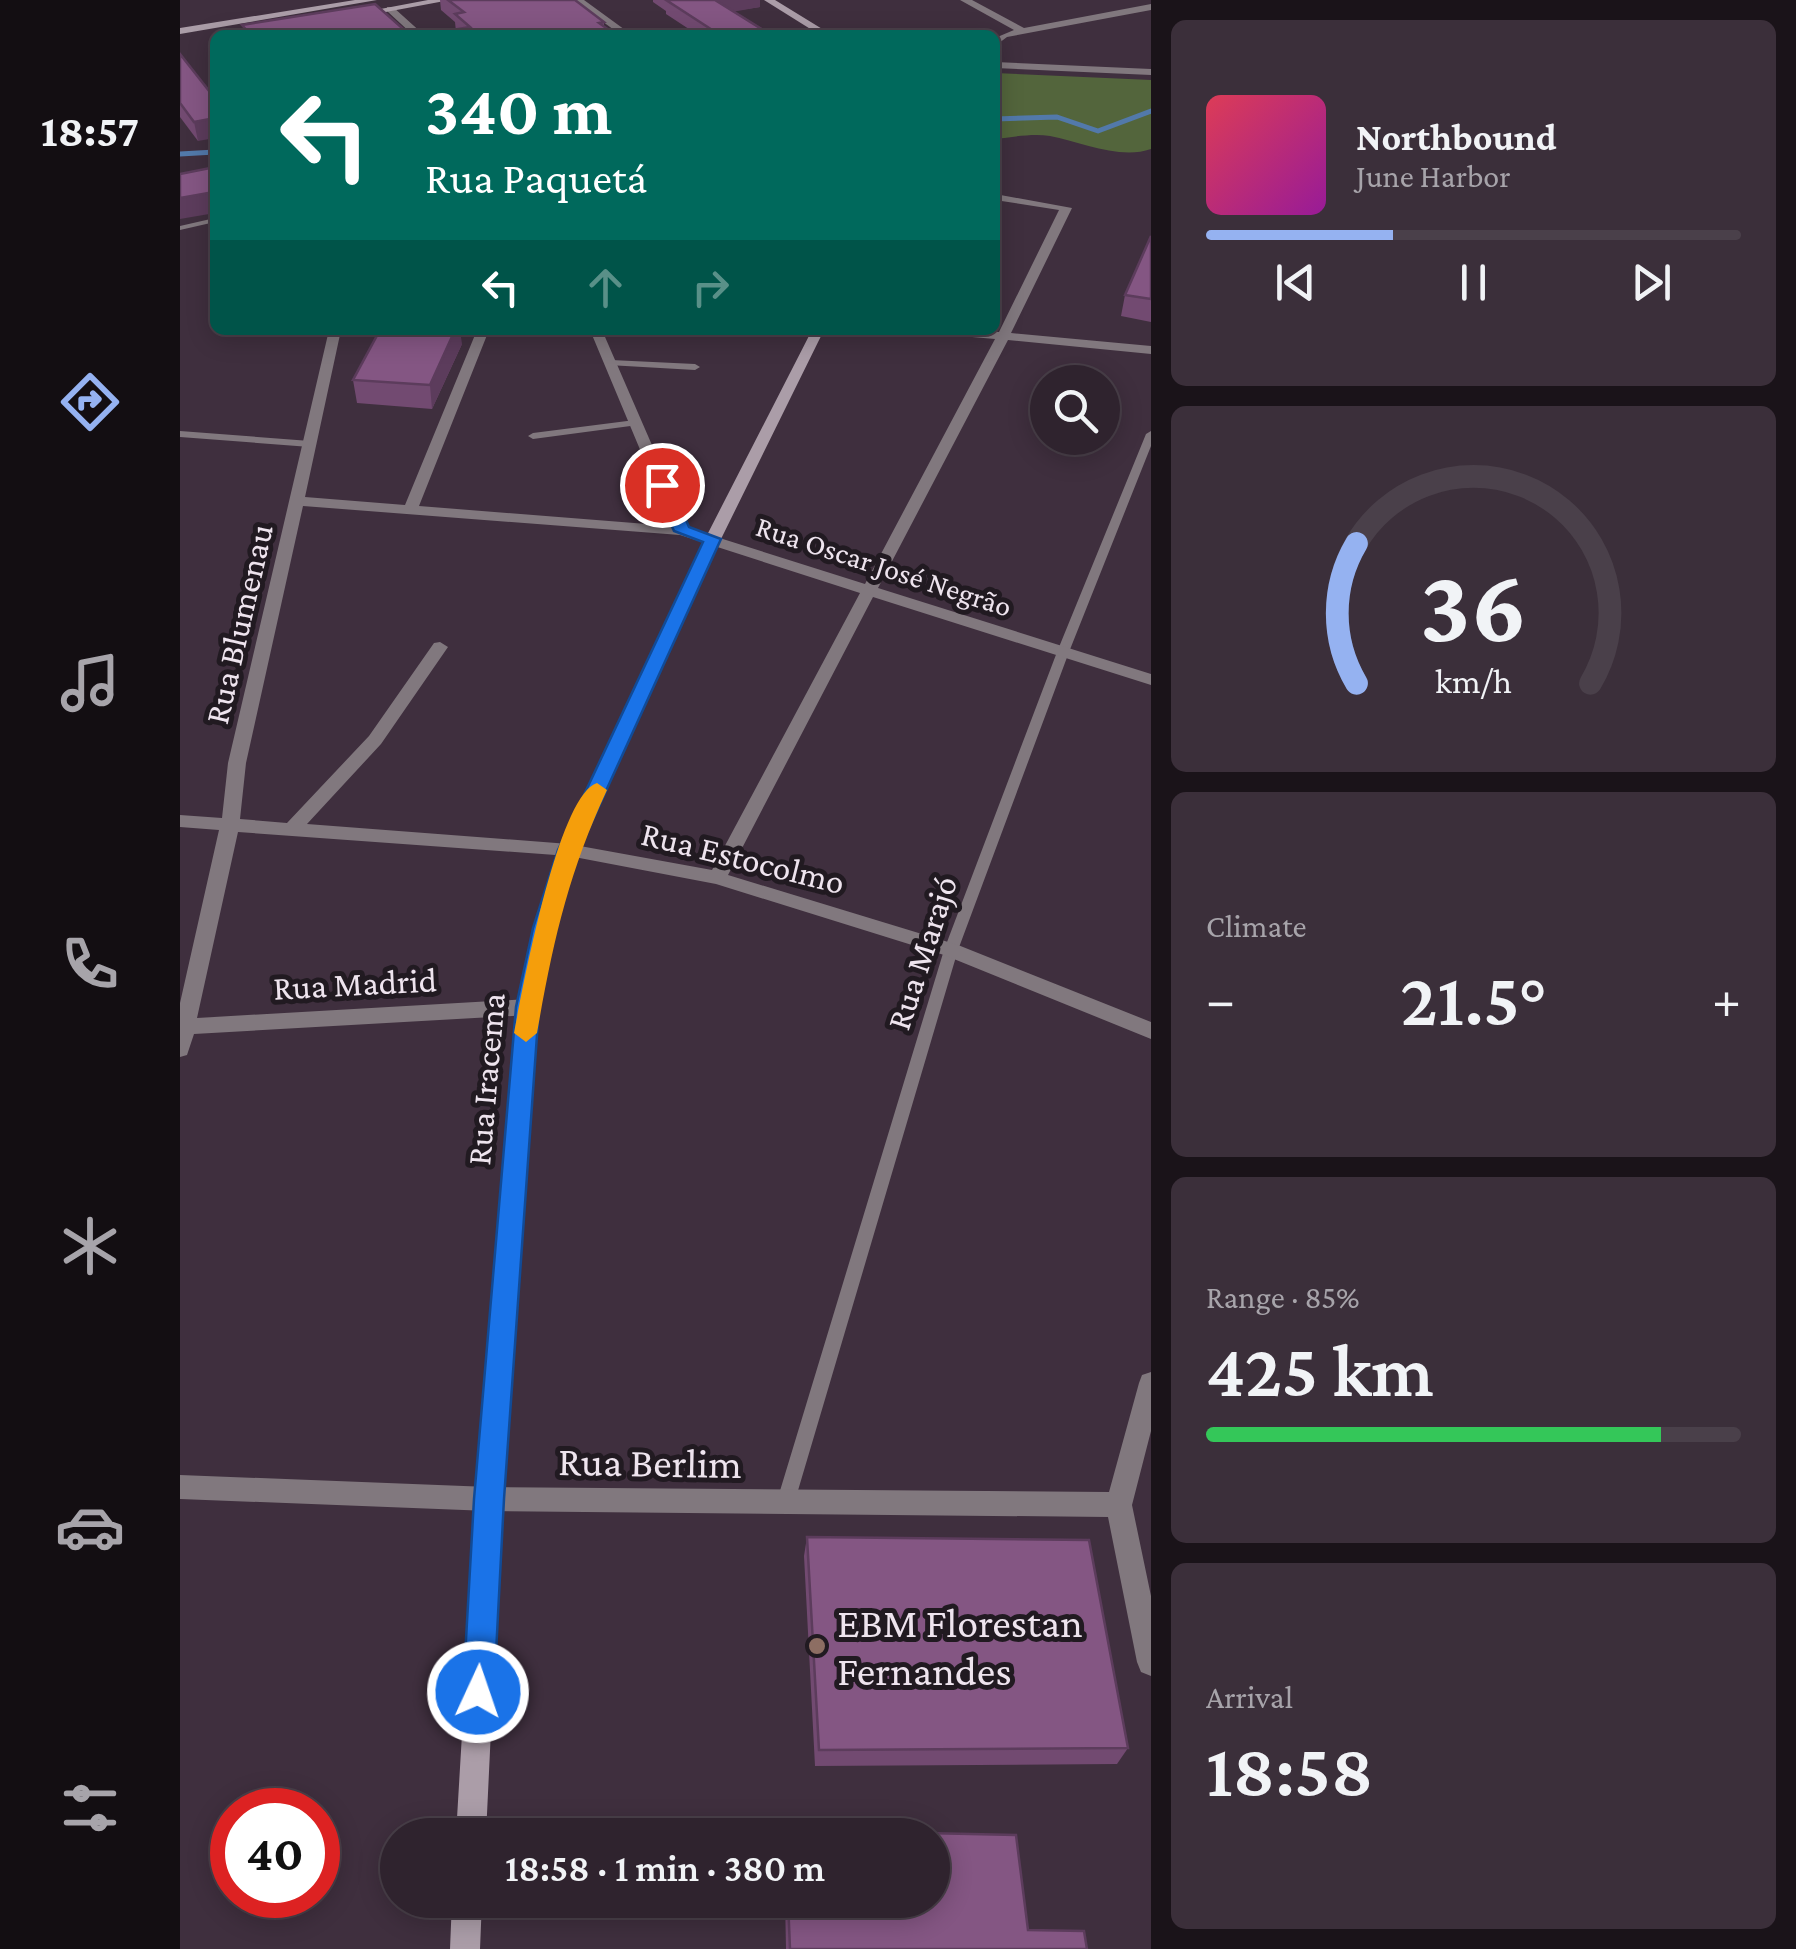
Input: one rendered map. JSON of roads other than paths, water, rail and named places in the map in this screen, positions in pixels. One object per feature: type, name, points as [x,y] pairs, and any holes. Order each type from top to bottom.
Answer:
[{"type":"street","points":[[230,30],[374,0]]},
{"type":"street","points":[[259,30],[445,0]]},
{"type":"street","points":[[578,0],[620,30]]},
{"type":"street","points":[[769,0],[818,30]]},
{"type":"street","points":[[965,0],[1022,31]]},
{"type":"street","points":[[1000,38],[1004,34],[1151,6]]},
{"type":"street","points":[[390,9],[413,30]]},
{"type":"street","points":[[180,31],[210,33]]},
{"type":"street","points":[[180,43],[210,35]]},
{"type":"street","points":[[1000,66],[1151,72]]},
{"type":"street","points":[[717,878],[1003,336],[1066,208],[1000,199]]},
{"type":"street","name":"Rua Blumenau","points":[[180,1049],[230,824],[237,764],[334,335]]},
{"type":"street","points":[[410,510],[481,335]]},
{"type":"street","points":[[598,335],[682,531]]},
{"type":"street","name":"Rua Iracema","points":[[472,1818],[489,1499],[528,1007],[544,928],[568,850],[713,539],[815,335]]},
{"type":"street","points":[[992,335],[1151,350]]},
{"type":"street","name":"Rua Oscar José Negrão","points":[[298,501],[682,531],[1151,680]]},
{"type":"street","points":[[292,829],[375,740],[440,647]]},
{"type":"street","name":"Rua Estocolmo","points":[[180,820],[568,850],[717,878],[952,950],[1151,1031]]},
{"type":"street","name":"Rua Madrid","points":[[186,1026],[528,1007]]},
{"type":"street","points":[[1151,1383],[1119,1504],[1151,1662]]},
{"type":"street","name":"Rua Berlim","points":[[180,1487],[489,1499],[1119,1504]]},
{"type":"street","points":[[465,1949],[467,1918]]},
{"type":"lane","points":[[180,240],[182,227],[210,221]]},
{"type":"lane","points":[[611,363],[694,367]]},
{"type":"lane","points":[[533,436],[635,423]]},
{"type":"lane","points":[[180,434],[310,444]]},
{"type":"lane","name":"Rua Marajó","points":[[784,1504],[952,950],[1063,652],[1151,434]]},
{"type":"waterway","points":[[1000,119],[1057,117],[1098,131],[1151,111]]},
{"type":"waterway","points":[[180,154],[210,152]]},
{"type":"place","name":"EBM Florestan Fernandes","points":[[817,1646]]}]
